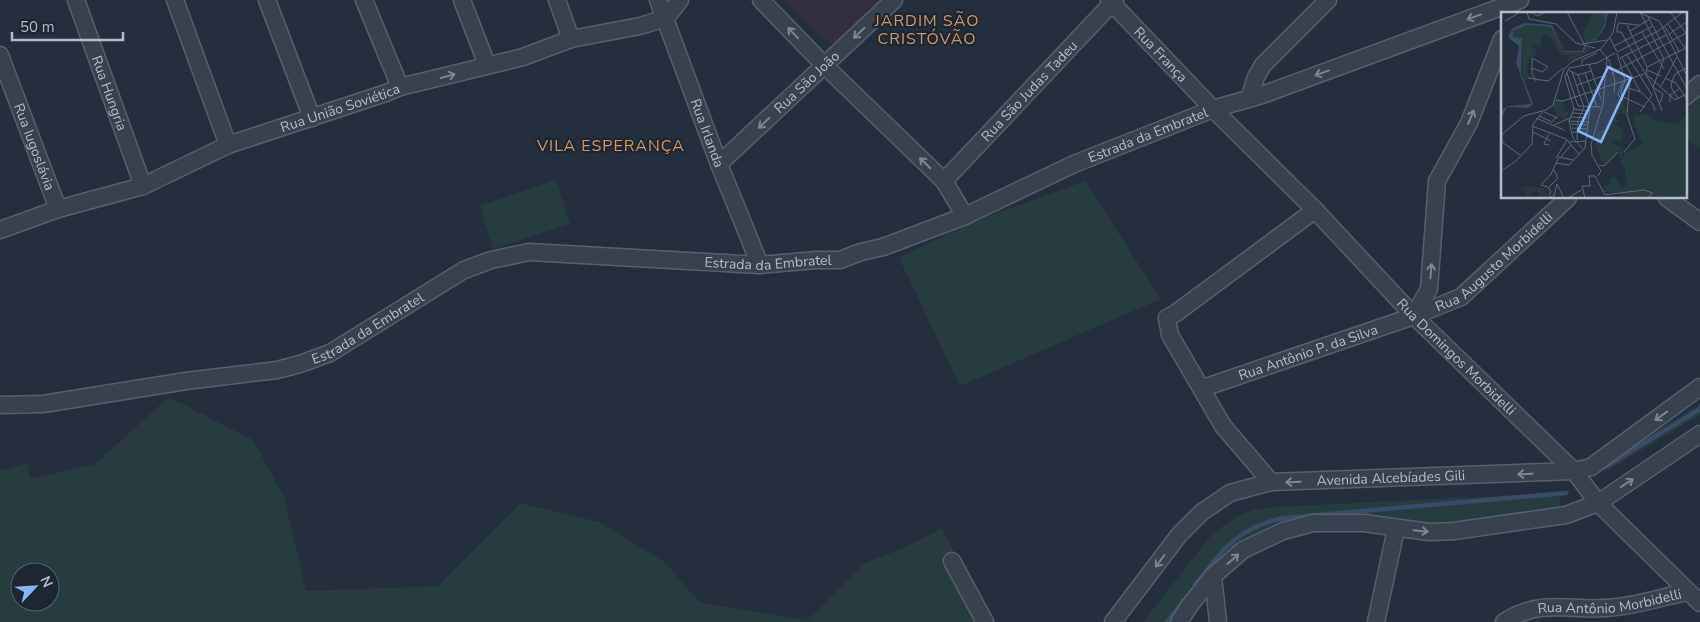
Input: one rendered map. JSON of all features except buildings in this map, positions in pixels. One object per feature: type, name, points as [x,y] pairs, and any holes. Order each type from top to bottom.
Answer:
[{"type":"street","name":"Rua Hungria","points":[[76,0],[143,186]]},
{"type":"street","points":[[175,0],[228,145]]},
{"type":"street","points":[[267,0],[312,118]]},
{"type":"street","points":[[364,0],[400,87]]},
{"type":"street","points":[[462,0],[487,65]]},
{"type":"street","points":[[557,0],[570,39]]},
{"type":"street","name":"Rua Irlanda","points":[[658,0],[719,164],[760,265]]},
{"type":"street","points":[[666,18],[680,0]]},
{"type":"street","points":[[761,0],[825,66],[944,182],[965,216]]},
{"type":"street","name":"Rua São João","points":[[719,164],[894,0]]},
{"type":"street","points":[[1249,99],[1262,65],[1328,0]]},
{"type":"street","points":[[1514,12],[1519,0]]},
{"type":"street","name":"Estrada da Embratel","points":[[0,405],[43,404],[186,381],[277,370],[300,364],[330,353],[464,270],[491,260],[529,252],[760,265],[840,260],[861,252],[883,247],[965,216],[1074,164],[1214,109],[1249,99],[1519,0]]},
{"type":"street","name":"Rua França","points":[[1112,1],[1214,109]]},
{"type":"street","name":"Rua São Judas Tadeu","points":[[944,182],[1112,1]]},
{"type":"street","name":"Rua União Soviética","points":[[0,230],[58,209],[143,186],[228,145],[400,87],[523,57],[570,39],[640,26],[666,18]]},
{"type":"street","points":[[1414,316],[1430,289],[1437,181],[1469,123],[1501,42]]},
{"type":"street","name":"Rua Iugoslávia","points":[[0,55],[58,209]]},
{"type":"street","points":[[1688,94],[1700,84]]},
{"type":"street","name":"Rua Domingos Morbidelli","points":[[1214,109],[1315,210],[1414,316],[1574,471],[1598,503],[1700,603]]},
{"type":"street","name":"Rua Augusto Morbidelli","points":[[1414,316],[1461,297],[1567,199]]},
{"type":"street","points":[[1668,199],[1700,222]]},
{"type":"street","points":[[1271,482],[1223,426],[1170,335],[1167,318],[1315,210]]},
{"type":"street","name":"Rua Antônio P. da Silva","points":[[1202,388],[1414,316]]},
{"type":"street","name":"Avenida Alcebíades Gili","points":[[1113,622],[1179,535],[1202,512],[1230,493],[1271,482],[1574,471],[1591,466],[1700,387]]},
{"type":"street","points":[[1179,622],[1213,576],[1243,550],[1283,531],[1313,523],[1364,522],[1396,529],[1454,532],[1566,515],[1598,503],[1700,434]]},
{"type":"street","points":[[1376,622],[1396,529]]},
{"type":"street","points":[[952,561],[985,622]]},
{"type":"street","points":[[1213,576],[1218,622]]},
{"type":"street","name":"Rua Antônio Morbidelli","points":[[1504,622],[1517,614],[1532,609],[1552,606],[1606,608],[1688,592]]},
{"type":"shaded area","points":[[785,0],[880,0],[835,47],[800,17]]},
{"type":"green space","points":[[1700,95],[1700,150],[1688,140],[1688,104]]},
{"type":"green space","points":[[556,180],[570,224],[493,249],[480,206]]},
{"type":"green space","points":[[1085,181],[1161,299],[960,386],[899,258],[967,224]]},
{"type":"green space","points":[[169,397],[253,440],[284,497],[306,591],[438,586],[520,503],[599,522],[666,563],[699,602],[808,620],[863,564],[908,546],[942,528],[986,622],[0,622],[0,471],[26,463],[31,479],[95,464]]},
{"type":"green space","points":[[1700,404],[1700,415],[1605,472],[1600,466]]},
{"type":"green space","points":[[1557,493],[1560,496],[1561,511],[1449,529],[1315,517],[1287,520],[1249,537],[1217,559],[1172,622],[1143,622],[1213,533],[1238,516],[1254,510],[1276,507]]},
{"type":"waterway","points":[[1605,467],[1700,409]]},
{"type":"waterway","points":[[1195,585],[1223,551],[1242,534],[1267,522],[1283,518],[1566,493]]},
{"type":"waterway","points":[[1167,622],[1183,601]]},
{"type":"district","name":"JARDIM SÃO CRISTÓVÃO","points":[[927,29]]},
{"type":"district","name":"VILA ESPERANÇA","points":[[611,145]]}]
